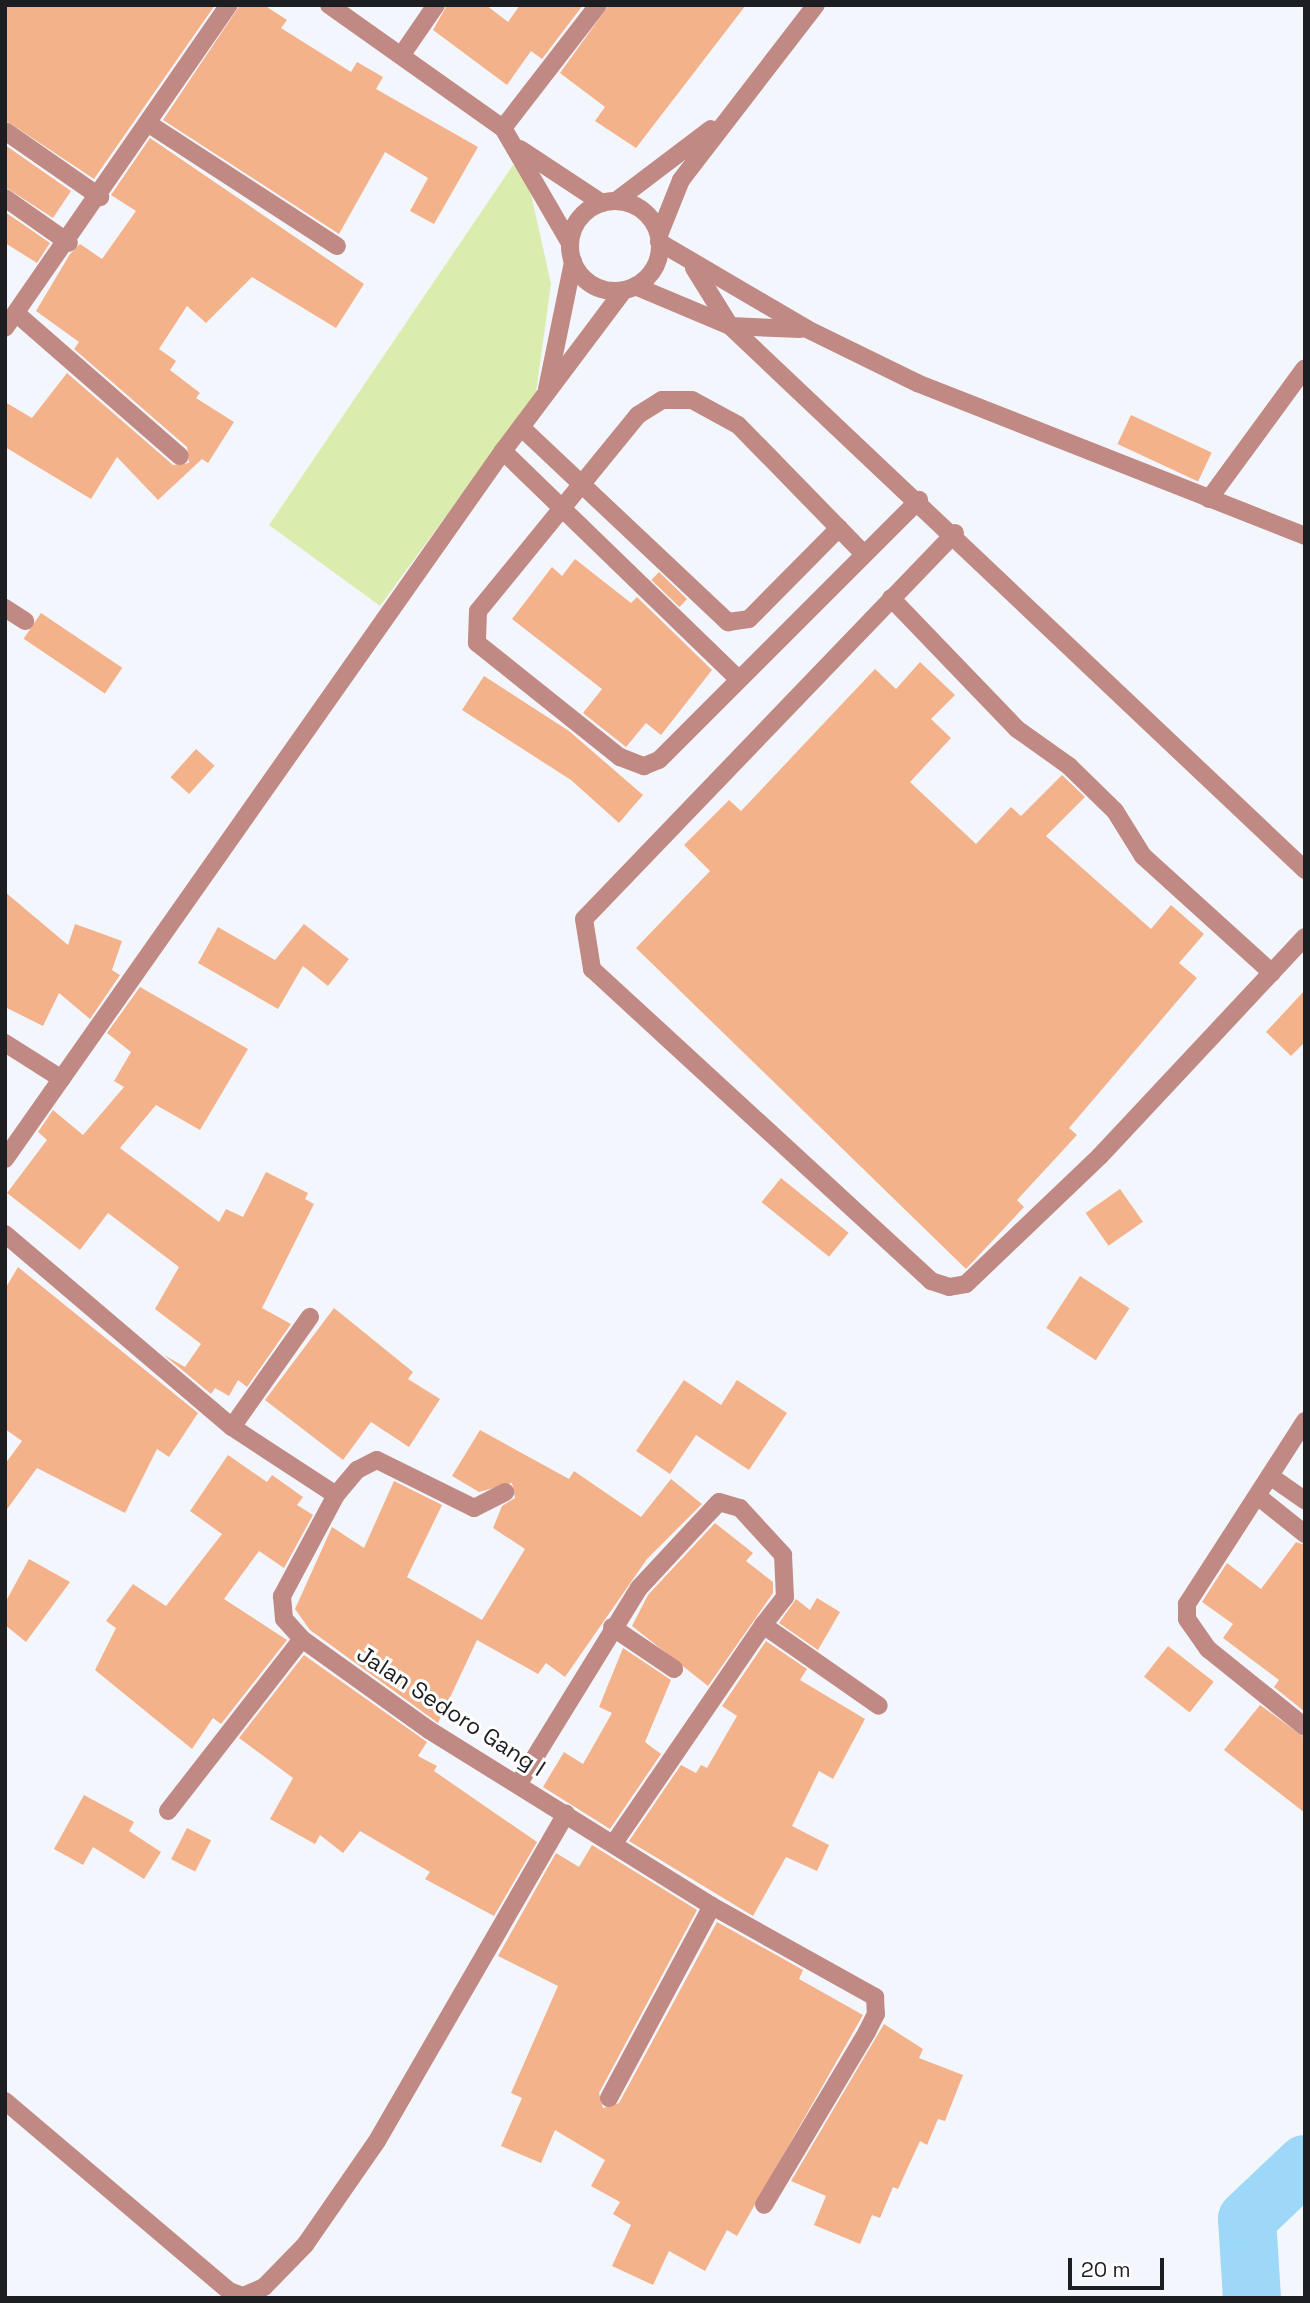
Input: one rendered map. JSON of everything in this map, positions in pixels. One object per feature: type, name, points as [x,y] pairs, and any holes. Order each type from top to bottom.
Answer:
[{"type":"street","points":[[5,328],[69,243],[229,5]]},
{"type":"street","points":[[329,5],[403,54],[503,128],[518,147],[570,243],[573,262],[546,396]]},
{"type":"street","points":[[403,54],[436,5]]},
{"type":"street","points":[[503,128],[598,5]]},
{"type":"street","points":[[5,1159],[503,451],[523,429],[630,288],[654,268],[659,239],[681,180],[817,5]]},
{"type":"street","points":[[570,243],[580,218],[609,202],[730,114]]},
{"type":"street","points":[[149,124],[337,246]]},
{"type":"street","points":[[5,131],[100,197]]},
{"type":"street","points":[[518,147],[609,202],[643,211],[659,239],[694,268],[807,329],[1010,425],[1305,536]]},
{"type":"street","points":[[5,198],[69,243]]},
{"type":"street","points":[[573,262],[594,285],[630,288],[730,326],[807,329]]},
{"type":"street","points":[[694,268],[730,326],[954,533],[1305,870]]},
{"type":"street","points":[[17,314],[180,456]]},
{"type":"street","points":[[1209,499],[1305,368]]},
{"type":"street","points":[[864,554],[738,425],[692,400],[662,400],[638,415],[560,506],[478,611],[477,643],[620,757],[644,766],[659,760],[919,500]]},
{"type":"street","points":[[523,429],[582,480],[737,625],[839,528]]},
{"type":"street","points":[[503,451],[738,680]]},
{"type":"street","points":[[954,533],[584,919],[592,969],[932,1281],[950,1287],[966,1284],[1100,1156],[1305,937]]},
{"type":"street","points":[[891,598],[1017,729],[1069,766],[1115,811],[1143,856],[1272,973]]},
{"type":"street","points":[[5,608],[25,621]]},
{"type":"street","points":[[5,1043],[62,1079]]},
{"type":"street","points":[[5,1234],[232,1427],[336,1496]]},
{"type":"street","points":[[232,1427],[310,1317]]},
{"type":"street","points":[[1305,1421],[1260,1498],[1209,1561],[1187,1604],[1187,1619],[1208,1649],[1305,1727]]},
{"type":"street","name":"Jalan Sedoro Gang I","points":[[505,1492],[474,1508],[377,1460],[358,1470],[336,1496],[282,1596],[284,1619],[303,1639],[351,1678],[712,1906],[857,1982],[877,2008],[764,2205]]},
{"type":"street","points":[[1273,1478],[1305,1500]]},
{"type":"street","points":[[1260,1498],[1305,1534]]},
{"type":"street","points":[[519,1783],[612,1627],[719,1502],[740,1508],[783,1555],[785,1597],[614,1843]]},
{"type":"street","points":[[763,1625],[879,1706]]},
{"type":"street","points":[[612,1627],[674,1669]]},
{"type":"street","points":[[167,1811],[303,1639]]},
{"type":"street","points":[[5,2101],[191,2261],[243,2295],[285,2269],[377,2141],[566,1814]]},
{"type":"street","points":[[609,2098],[712,1906]]},
{"type":"green space","points":[[513,165],[521,168],[532,198],[551,284],[536,393],[380,606],[269,525]]},
{"type":"building","points":[[5,5],[215,5],[94,179],[5,120]]},
{"type":"building","points":[[240,5],[264,5],[287,20],[281,28],[351,72],[357,62],[383,77],[376,89],[478,147],[434,224],[410,211],[428,178],[385,152],[339,234],[163,120]]},
{"type":"building","points":[[447,5],[486,5],[508,22],[520,5],[583,5],[542,59],[531,51],[507,85],[433,30]]},
{"type":"building","points":[[609,5],[746,5],[636,148],[595,121],[605,107],[560,73]]},
{"type":"building","points":[[150,138],[364,284],[336,328],[252,277],[206,323],[187,306],[159,349],[176,361],[170,370],[200,393],[196,398],[234,422],[208,463],[202,459],[158,500],[117,457],[91,499],[5,447],[5,402],[32,418],[67,373],[173,465],[189,463],[187,447],[74,349],[79,342],[36,311],[70,254],[80,244],[102,259],[136,211],[111,195]]},
{"type":"building","points":[[5,145],[71,191],[53,218],[5,187]]},
{"type":"building","points":[[5,212],[50,243],[37,263],[5,243]]},
{"type":"building","points":[[1131,415],[1212,453],[1198,482],[1117,444]]},
{"type":"building","points":[[575,559],[631,603],[637,597],[712,670],[661,735],[646,723],[626,747],[583,713],[602,689],[512,619],[552,567],[562,576]]},
{"type":"building","points":[[659,572],[687,599],[679,607],[651,580]]},
{"type":"building","points":[[41,613],[122,668],[105,694],[24,639]]},
{"type":"building","points":[[920,662],[955,695],[931,719],[951,738],[910,782],[976,844],[1011,807],[1021,816],[1062,775],[1085,797],[1046,836],[1151,929],[1171,905],[1204,934],[1179,963],[1197,978],[1069,1128],[1077,1135],[1017,1200],[1024,1207],[966,1269],[636,948],[710,871],[684,845],[729,800],[741,811],[875,669],[896,689]]},
{"type":"building","points":[[484,676],[569,731],[643,795],[619,823],[571,780],[462,710]]},
{"type":"building","points":[[196,749],[215,766],[189,794],[171,777]]},
{"type":"building","points":[[5,892],[68,945],[75,924],[122,941],[112,970],[120,975],[90,1019],[59,993],[43,1026],[5,1007]]},
{"type":"building","points":[[304,924],[349,959],[328,986],[303,966],[278,1009],[198,963],[218,927],[275,960]]},
{"type":"building","points":[[140,987],[248,1049],[200,1130],[156,1105],[120,1148],[219,1222],[226,1209],[243,1217],[266,1172],[308,1193],[305,1199],[314,1204],[262,1308],[291,1324],[247,1387],[238,1380],[229,1396],[215,1388],[211,1394],[164,1355],[185,1367],[201,1344],[155,1309],[179,1267],[108,1213],[80,1250],[7,1193],[47,1140],[38,1132],[53,1110],[83,1135],[124,1087],[114,1081],[131,1052],[107,1033]]},
{"type":"building","points":[[1305,990],[1305,1042],[1291,1056],[1266,1032]]},
{"type":"building","points":[[781,1178],[849,1233],[829,1257],[761,1202]]},
{"type":"building","points":[[1120,1189],[1143,1222],[1109,1246],[1086,1213]]},
{"type":"building","points":[[18,1267],[198,1413],[169,1457],[157,1449],[125,1513],[37,1468],[5,1512],[5,1464],[22,1441],[5,1429],[5,1289]]},
{"type":"building","points":[[1080,1276],[1129,1308],[1096,1360],[1046,1328]]},
{"type":"building","points":[[334,1308],[413,1372],[408,1379],[440,1399],[409,1447],[371,1422],[343,1460],[265,1400]]},
{"type":"building","points":[[684,1380],[721,1405],[737,1380],[787,1413],[749,1470],[696,1435],[670,1474],[636,1451]]},
{"type":"building","points":[[480,1430],[569,1479],[574,1471],[641,1517],[671,1479],[702,1504],[647,1559],[565,1677],[546,1663],[538,1674],[477,1640],[438,1723],[310,1630],[295,1609],[332,1527],[364,1548],[394,1481],[442,1505],[407,1577],[482,1620],[525,1549],[493,1528],[502,1506],[515,1498],[512,1483],[479,1492],[452,1476]]},
{"type":"building","points":[[228,1455],[267,1482],[272,1475],[303,1497],[297,1505],[313,1515],[284,1568],[259,1551],[224,1599],[287,1640],[221,1724],[213,1718],[192,1749],[95,1670],[116,1628],[106,1621],[133,1584],[166,1606],[222,1534],[190,1511]]},
{"type":"building","points":[[715,1523],[753,1553],[746,1561],[773,1582],[773,1593],[708,1686],[632,1626],[648,1595]]},
{"type":"building","points":[[1296,1542],[1305,1545],[1305,1712],[1274,1687],[1279,1680],[1223,1638],[1233,1624],[1202,1602],[1227,1563],[1261,1589]]},
{"type":"building","points":[[29,1559],[70,1582],[26,1642],[5,1625],[5,1603]]},
{"type":"building","points":[[817,1598],[840,1612],[818,1650],[779,1623],[796,1599],[810,1610]]},
{"type":"building","points":[[766,1641],[807,1669],[800,1680],[865,1719],[833,1779],[819,1771],[792,1826],[829,1845],[817,1871],[786,1857],[753,1916],[629,1841],[681,1765],[696,1773],[701,1765],[707,1768],[737,1716],[722,1706]]},
{"type":"building","points":[[1168,1646],[1214,1682],[1190,1712],[1144,1677]]},
{"type":"building","points":[[623,1648],[671,1680],[645,1742],[661,1754],[610,1829],[543,1787],[564,1752],[583,1764],[612,1713],[599,1707]]},
{"type":"building","points":[[304,1655],[427,1742],[418,1756],[437,1766],[434,1771],[537,1842],[494,1916],[425,1879],[430,1872],[360,1831],[343,1853],[320,1835],[315,1844],[270,1819],[293,1778],[239,1738]]},
{"type":"building","points":[[1260,1705],[1305,1738],[1305,1813],[1224,1750]]},
{"type":"building","points":[[84,1795],[134,1822],[129,1831],[161,1852],[144,1879],[93,1847],[83,1865],[54,1849]]},
{"type":"building","points":[[187,1828],[211,1840],[195,1871],[171,1859]]},
{"type":"building","points":[[592,1845],[697,1910],[599,2093],[603,2108],[619,2103],[717,1922],[803,1970],[799,1979],[863,2015],[737,2236],[727,2230],[705,2271],[669,2251],[653,2285],[612,2266],[631,2225],[613,2214],[620,2202],[591,2186],[605,2160],[555,2130],[541,2163],[501,2146],[522,2098],[511,2093],[558,1986],[498,1956],[556,1853],[579,1867]]},
{"type":"building","points":[[884,2024],[923,2049],[919,2058],[963,2075],[945,2121],[938,2119],[927,2145],[920,2141],[898,2189],[893,2187],[880,2218],[872,2215],[860,2244],[814,2225],[826,2196],[791,2181]]},
{"type":"waterway","points":[[1252,2298],[1247,2219],[1305,2164]]}]
